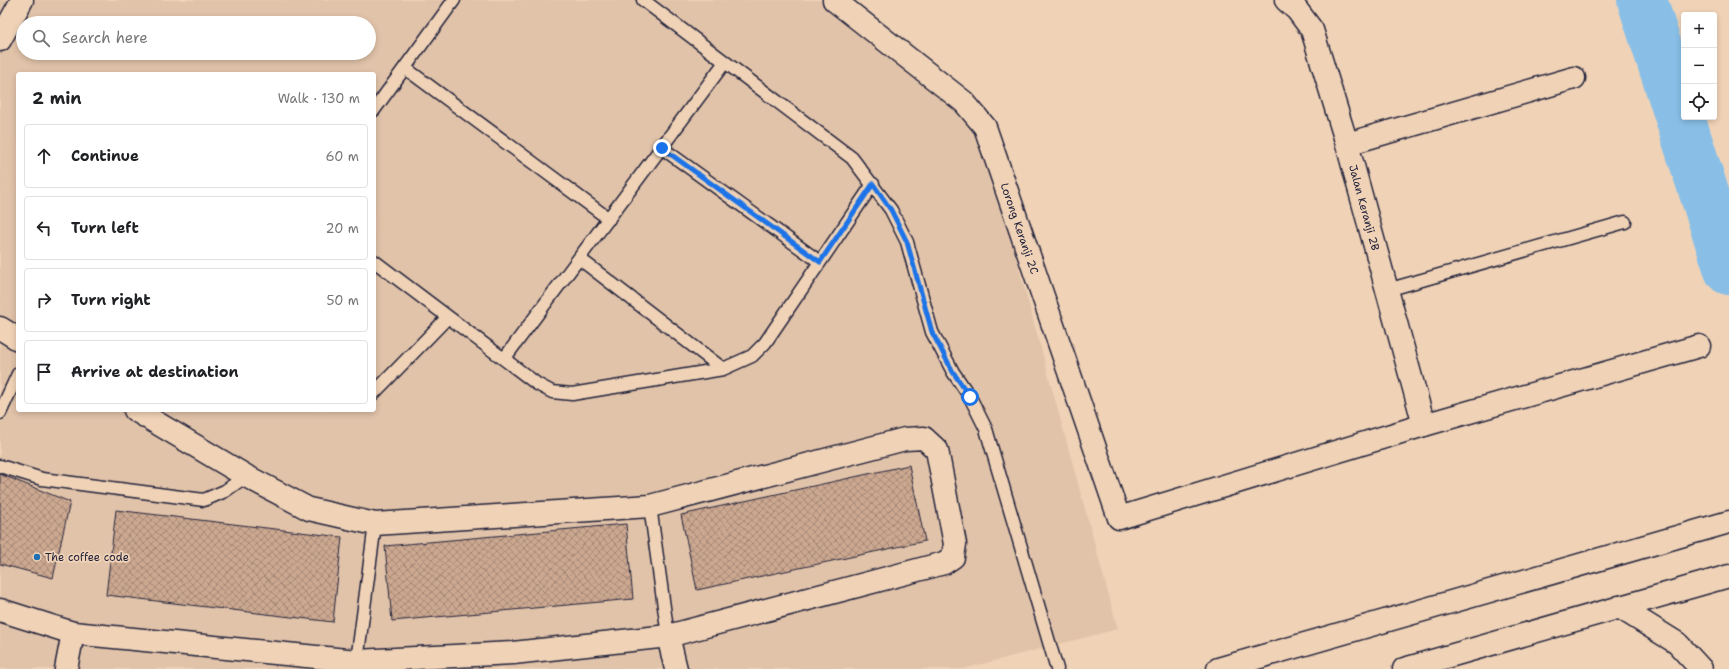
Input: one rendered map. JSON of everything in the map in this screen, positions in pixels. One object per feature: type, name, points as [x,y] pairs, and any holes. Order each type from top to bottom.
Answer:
[{"type":"street","points":[[0,40],[22,0]]},
{"type":"street","name":"Lorong Keranji 2C","points":[[834,0],[964,102],[985,127],[1118,518],[1424,425]]},
{"type":"street","name":"Jalan Keranji 2B","points":[[1286,0],[1297,10],[1312,30],[1347,144],[1424,425]]},
{"type":"street","points":[[1347,144],[1574,78]]},
{"type":"street","points":[[0,328],[16,338]]},
{"type":"street","points":[[1424,425],[1699,346]]},
{"type":"street","points":[[0,610],[73,633],[357,661],[513,653],[668,636],[944,563],[953,557],[955,544],[937,450],[924,438],[905,439],[650,506],[376,524],[309,509],[246,476],[138,412]]},
{"type":"street","points":[[1218,669],[1729,522]]},
{"type":"street","points":[[1404,669],[1729,576]]},
{"type":"street","points":[[1619,607],[1677,643],[1701,669]]},
{"type":"street","points":[[66,669],[73,633]]},
{"type":"street","points":[[668,636],[676,669]]},
{"type":"lane","points":[[376,107],[454,0]]},
{"type":"lane","points":[[643,0],[852,158],[873,184],[891,210],[907,242],[932,332],[953,372],[970,397],[986,430],[1058,669]]},
{"type":"lane","points":[[504,359],[580,259],[725,62]]},
{"type":"lane","points":[[405,68],[609,219]]},
{"type":"lane","points":[[662,148],[820,262]]},
{"type":"lane","points":[[376,262],[537,384],[552,392],[572,394],[723,369],[752,356],[765,343],[873,184]]},
{"type":"lane","points":[[1387,290],[1625,222]]},
{"type":"lane","points":[[580,259],[723,369]]},
{"type":"lane","points":[[376,392],[448,316]]},
{"type":"lane","points":[[0,413],[16,378]]},
{"type":"lane","points":[[0,466],[42,478],[204,500],[220,494],[246,476]]},
{"type":"lane","points":[[650,506],[668,636]]},
{"type":"lane","points":[[357,661],[376,524]]},
{"type":"shaded area","points":[[0,0],[828,0],[977,115],[1118,629],[963,669],[0,669]]},
{"type":"building","points":[[909,465],[925,541],[697,590],[681,515]]},
{"type":"building","points":[[0,474],[70,502],[53,578],[0,564]]},
{"type":"building","points":[[116,510],[342,537],[333,622],[106,595]]},
{"type":"building","points":[[626,524],[633,599],[392,621],[385,546]]},
{"type":"waterway","points":[[1642,0],[1729,270]]},
{"type":"place","name":"The coffee code","points":[[37,557]]},
{"type":"route","points":[[662,148],[820,262],[873,184],[891,210],[907,242],[932,332],[953,372],[970,397]]}]
